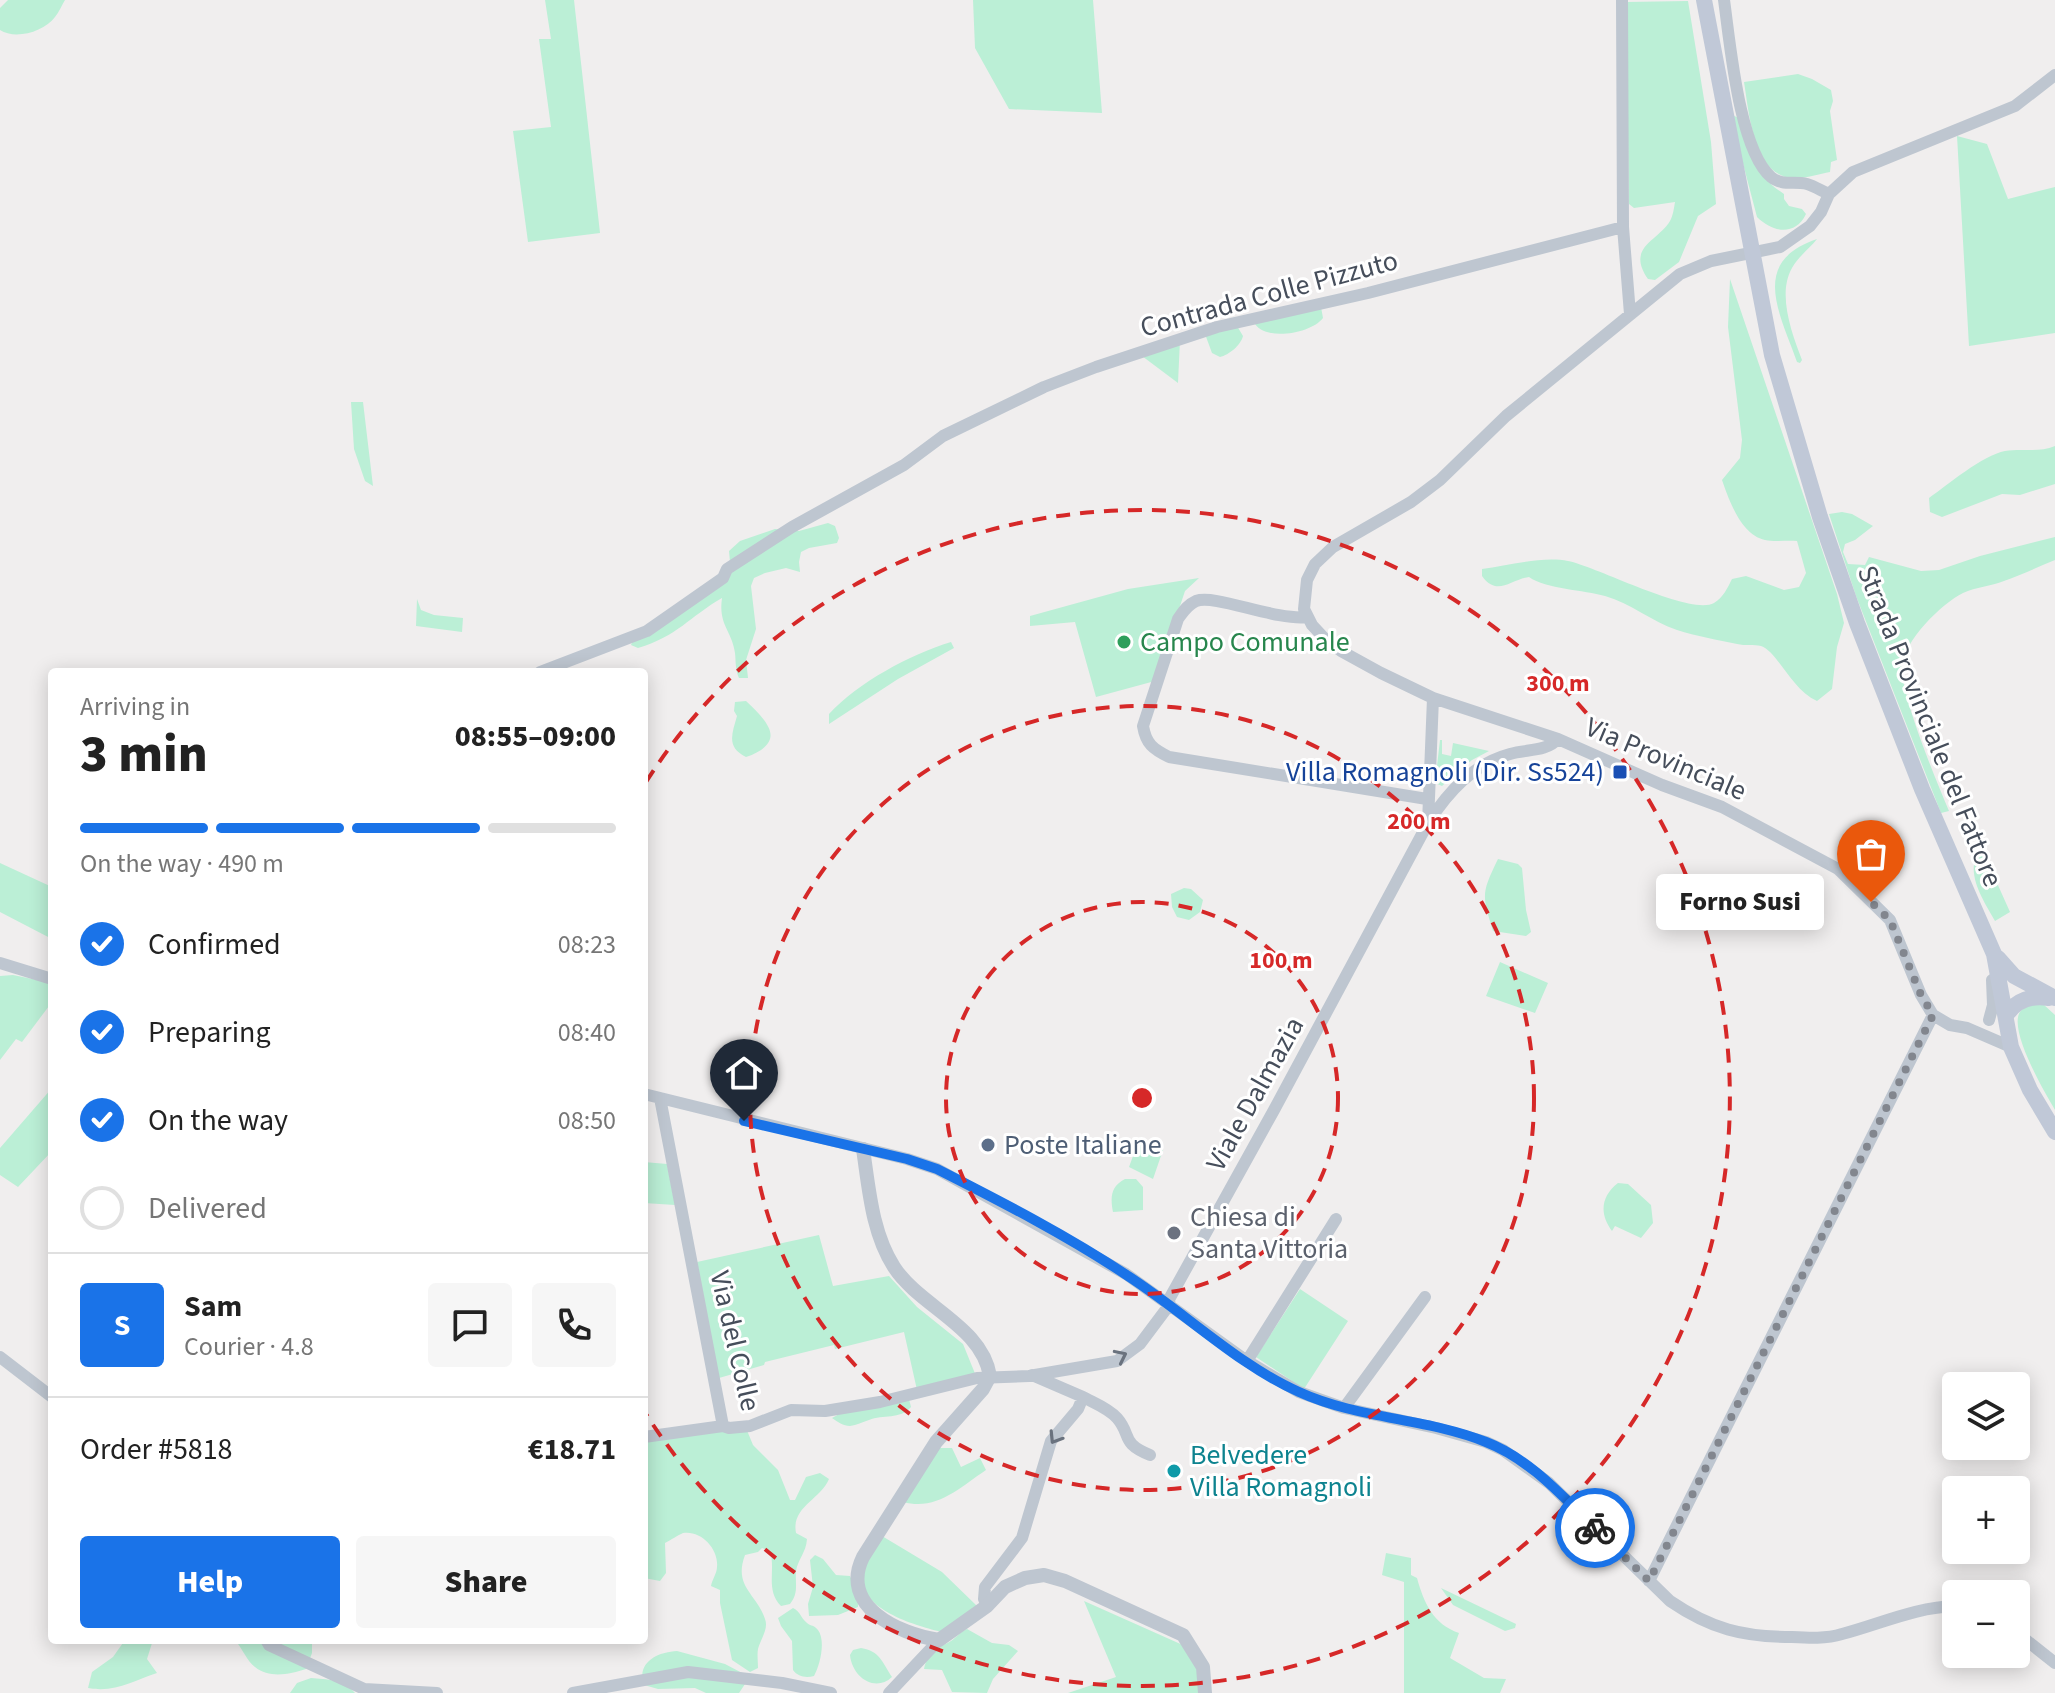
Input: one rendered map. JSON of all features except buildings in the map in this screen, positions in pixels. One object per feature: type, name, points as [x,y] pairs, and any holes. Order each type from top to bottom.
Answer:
[{"type":"main road","name":"Strada Provinciale del Fattore","points":[[1704,0],[1772,355],[1820,517],[1857,623],[1922,789],[1994,954],[2011,1047],[2030,1090],[2055,1132]]},
{"type":"main road","name":"Strada Provinciale del Fattore","points":[[1994,954],[2014,976],[2055,998]]},
{"type":"main road","points":[[2007,1014],[2023,1000],[2039,996],[2055,998]]},
{"type":"street","points":[[1622,0],[1623,227],[1630,314]]},
{"type":"street","points":[[1724,0],[1743,114],[1764,170],[1773,179],[1784,183],[1805,183],[1829,194]]},
{"type":"street","points":[[1427,799],[1169,757],[1153,749],[1145,740],[1143,726],[1178,619],[1185,609],[1195,601],[1208,599],[1283,618],[1308,617],[1304,609],[1307,580],[1315,564],[1333,547],[1411,502],[1440,480],[1506,416],[1680,274],[1711,261],[1780,247],[1810,226],[1829,194],[1853,172],[2015,106],[2054,76]]},
{"type":"street","name":"Contrada Colle Pizzuto","points":[[550,668],[647,631],[723,578],[727,569],[792,527],[904,465],[943,436],[1044,387],[1217,327],[1368,293],[1623,227]]},
{"type":"street","name":"Via Provinciale","points":[[1308,617],[1325,639],[1341,651],[1433,698],[1558,739],[1662,785],[1722,807],[1838,869],[1890,920],[1921,995],[1933,1015]]},
{"type":"street","points":[[1428,823],[1433,698]]},
{"type":"street","name":"Viale Dalmazia","points":[[1032,1375],[1117,1361],[1140,1344],[1168,1304],[1428,823],[1452,790],[1480,768],[1511,753],[1548,747],[1558,739]]},
{"type":"street","points":[[1985,932],[1994,991],[1989,1020]]},
{"type":"street","points":[[0,963],[48,978]]},
{"type":"street","points":[[1967,1028],[2007,1014]]},
{"type":"street","points":[[1649,1581],[1933,1015],[1950,1025],[1967,1028],[2011,1047]]},
{"type":"street","points":[[648,1095],[937,1169],[1126,1274],[1247,1361],[1299,1392],[1344,1408],[1436,1428],[1503,1450],[1549,1483],[1670,1601],[1693,1617],[1738,1634],[1827,1638],[1942,1606]]},
{"type":"street","name":"Via del Colle","points":[[660,1098],[723,1426],[750,1426],[791,1410],[825,1411],[880,1402],[990,1376],[1032,1375]]},
{"type":"street","points":[[863,1149],[875,1222],[894,1267],[918,1293],[967,1334],[986,1358],[990,1376],[983,1389],[936,1442],[856,1571],[856,1585],[871,1610],[894,1627],[939,1640]]},
{"type":"street","points":[[1247,1361],[1336,1219]]},
{"type":"street","points":[[1344,1408],[1425,1297]]},
{"type":"street","points":[[0,1357],[48,1394]]},
{"type":"street","points":[[1032,1375],[1110,1412],[1118,1419],[1130,1443],[1150,1455]]},
{"type":"street","points":[[987,1606],[985,1587],[1022,1538],[1051,1441],[1078,1409],[1083,1397]]},
{"type":"street","points":[[648,1436],[723,1426]]},
{"type":"street","points":[[889,1693],[939,1640],[987,1606],[1005,1587],[1025,1578],[1044,1575],[1073,1584],[1183,1635],[1203,1667],[1205,1693]]},
{"type":"street","points":[[2030,1643],[2055,1663]]},
{"type":"street","points":[[268,1644],[364,1689],[437,1693]]},
{"type":"street","points":[[573,1693],[688,1672],[782,1683],[831,1693]]},
{"type":"green space","points":[[8,0],[65,0],[55,17],[44,27],[29,33],[13,34],[0,30],[0,8]]},
{"type":"green space","points":[[545,0],[574,0],[600,233],[528,242],[513,131],[551,127],[539,39],[551,39]]},
{"type":"green space","points":[[973,0],[1093,0],[1102,113],[1009,109],[975,48]]},
{"type":"green space","points":[[1688,1],[1711,142],[1716,204],[1698,216],[1679,262],[1655,280],[1648,279],[1640,259],[1646,246],[1670,221],[1675,202],[1634,208],[1629,204],[1626,2]]},
{"type":"green space","points":[[1798,74],[1831,90],[1833,101],[1830,111],[1837,160],[1831,162],[1830,172],[1792,178],[1779,174],[1761,154],[1751,125],[1744,82]]},
{"type":"green space","points":[[1730,114],[1741,119],[1759,170],[1784,194],[1789,206],[1802,209],[1806,214],[1796,226],[1776,229],[1757,217]]},
{"type":"green space","points":[[1957,136],[1987,144],[2008,199],[2055,187],[2055,333],[1969,346]]},
{"type":"green space","points":[[1817,239],[1792,268],[1786,290],[1788,314],[1802,360],[1800,363],[1797,362],[1778,308],[1776,275],[1783,261],[1796,249]]},
{"type":"green space","points":[[1730,279],[1837,594],[1844,623],[1837,647],[1832,689],[1817,701],[1800,688],[1773,655],[1761,646],[1737,644],[1677,630],[1605,596],[1555,587],[1529,577],[1498,586],[1482,576],[1482,569],[1536,561],[1568,561],[1665,597],[1702,605],[1717,601],[1732,579],[1746,576],[1784,590],[1799,587],[1806,573],[1797,541],[1765,540],[1749,531],[1737,516],[1722,480],[1740,458],[1742,440],[1728,327]]},
{"type":"green space","points":[[1321,307],[1323,318],[1298,332],[1267,332],[1254,322]]},
{"type":"green space","points":[[1237,326],[1243,336],[1237,346],[1220,357],[1212,353],[1205,334]]},
{"type":"green space","points":[[1180,340],[1178,383],[1142,356]]},
{"type":"green space","points":[[351,402],[363,402],[373,486],[365,481],[354,449]]},
{"type":"green space","points":[[2055,446],[2055,484],[2020,495],[2002,494],[1942,517],[1930,512],[1929,498],[1986,458],[2005,451]]},
{"type":"green space","points":[[1842,512],[1873,526],[1845,544],[1843,552],[1848,564],[1865,565],[1869,557],[1921,571],[1939,570],[2055,537],[2055,560],[1954,598],[1925,624],[1904,656],[1903,680],[1907,697],[1949,811],[1941,813],[1856,596],[1829,514]]},
{"type":"green space","points":[[828,523],[835,526],[839,538],[837,543],[801,552],[800,572],[786,568],[754,578],[751,586],[756,629],[746,660],[748,678],[739,678],[738,675],[733,645],[722,615],[722,598],[663,638],[638,648],[631,645],[633,640],[723,579],[730,562],[729,551],[740,541],[775,529],[799,531]]},
{"type":"green space","name":"Campo Comunale","points":[[1199,578],[1185,591],[1155,681],[1096,697],[1075,622],[1030,626],[1030,616],[1128,589]]},
{"type":"green space","points":[[417,599],[421,610],[434,615],[463,618],[462,632],[416,626]]},
{"type":"green space","points":[[951,642],[954,648],[898,679],[829,724],[829,714],[855,691],[902,662]]},
{"type":"green space","points":[[746,701],[767,724],[770,738],[767,745],[746,757],[735,749],[732,740],[737,716],[735,702]]},
{"type":"green space","points":[[1440,740],[1442,754],[1451,756],[1453,743],[1489,751],[1472,760],[1442,786],[1435,783]]},
{"type":"green space","points":[[1984,854],[2010,912],[1995,921],[1974,875],[1975,859]]},
{"type":"green space","points":[[1498,859],[1522,868],[1531,932],[1526,936],[1493,931],[1485,895]]},
{"type":"green space","points":[[0,863],[48,885],[48,937],[0,912]]},
{"type":"green space","points":[[1184,888],[1191,889],[1203,900],[1200,912],[1189,920],[1177,917],[1172,907],[1171,894]]},
{"type":"green space","points":[[1500,962],[1548,983],[1535,1013],[1486,996]]},
{"type":"green space","points":[[13,975],[48,982],[48,1007],[22,1042],[16,1039],[0,1060],[0,976]]},
{"type":"green space","points":[[2043,1004],[2055,1015],[2055,1110],[2029,1061],[2019,1033],[2020,1012],[2030,1005]]},
{"type":"green space","points":[[48,1093],[48,1155],[18,1187],[0,1175],[0,1148]]},
{"type":"green space","points":[[1140,1137],[1163,1150],[1153,1179],[1129,1167]]},
{"type":"green space","points":[[648,1162],[667,1164],[675,1205],[648,1203]]},
{"type":"green space","points":[[1125,1179],[1136,1179],[1143,1187],[1143,1210],[1113,1212],[1113,1192]]},
{"type":"green space","points":[[1618,1183],[1628,1184],[1651,1205],[1653,1223],[1641,1238],[1615,1226],[1612,1231],[1605,1218],[1605,1199]]},
{"type":"green space","points":[[819,1235],[833,1286],[889,1276],[917,1307],[963,1344],[976,1376],[917,1390],[904,1332],[765,1362],[764,1365],[719,1378],[697,1262]]},
{"type":"green space","points":[[1300,1289],[1348,1321],[1304,1389],[1256,1357]]},
{"type":"green space","points":[[909,1399],[911,1407],[897,1415],[850,1426],[832,1418],[843,1412]]},
{"type":"green space","points":[[746,1428],[753,1445],[778,1470],[790,1500],[795,1500],[806,1477],[820,1473],[829,1479],[798,1517],[796,1533],[807,1539],[796,1571],[796,1592],[790,1604],[781,1606],[773,1593],[770,1551],[762,1548],[745,1555],[742,1566],[744,1583],[766,1623],[758,1649],[758,1668],[750,1672],[732,1660],[720,1590],[711,1586],[717,1560],[708,1542],[696,1535],[683,1533],[665,1543],[666,1573],[660,1581],[648,1579],[648,1438]]},
{"type":"green space","points":[[939,1448],[952,1448],[961,1467],[980,1458],[986,1470],[937,1501],[903,1502]]},
{"type":"green space","points":[[882,1536],[942,1572],[977,1606],[942,1632],[904,1620],[879,1606],[869,1597],[863,1575],[868,1559]]},
{"type":"green space","points":[[1386,1553],[1411,1558],[1411,1575],[1417,1578],[1431,1612],[1442,1624],[1459,1633],[1450,1658],[1484,1678],[1506,1679],[1500,1693],[1404,1693],[1404,1582],[1382,1575]]},
{"type":"green space","points":[[815,1555],[823,1559],[836,1575],[850,1576],[858,1594],[858,1607],[838,1615],[809,1616],[808,1604],[813,1587],[810,1560]]},
{"type":"green space","points":[[1441,1588],[1516,1624],[1515,1628],[1505,1631],[1453,1605]]},
{"type":"green space","points":[[1084,1601],[1185,1646],[1197,1662],[1200,1693],[1068,1693],[1116,1677]]},
{"type":"green space","points":[[793,1608],[816,1628],[822,1640],[814,1676],[802,1676],[793,1670],[792,1641],[778,1618]]},
{"type":"green space","points":[[967,1629],[992,1643],[1009,1645],[1018,1651],[993,1679],[987,1693],[952,1692],[942,1670],[924,1669],[934,1651]]},
{"type":"green space","points":[[122,1644],[152,1644],[147,1659],[157,1673],[115,1688],[88,1688],[92,1672],[113,1657]]},
{"type":"green space","points":[[238,1644],[312,1644],[306,1669],[274,1674],[261,1671],[249,1661]]},
{"type":"green space","points":[[861,1648],[877,1655],[892,1677],[885,1682],[872,1683],[860,1676],[850,1655],[853,1650]]},
{"type":"green space","points":[[677,1651],[725,1664],[744,1674],[745,1684],[739,1693],[706,1693],[695,1688],[658,1689],[644,1685],[642,1677],[646,1664],[656,1656]]},
{"type":"green space","points":[[311,1678],[341,1683],[355,1693],[290,1693],[297,1683]]},
{"type":"way so far","points":[[1595,1528],[1649,1581],[1933,1015],[1921,995],[1890,920],[1871,902]]},
{"type":"place","name":"Campo Comunale","points":[[1124,642]]},
{"type":"place","name":"Villa Romagnoli (Dir. Ss524)","points":[[1620,772]]},
{"type":"place","name":"Forno Susi","points":[[1871,902]]},
{"type":"place","name":"Poste Italiane","points":[[988,1145]]},
{"type":"place","name":"Chiesa di Santa Vittoria","points":[[1174,1233]]},
{"type":"place","name":"Belvedere Villa Romagnoli","points":[[1174,1471]]},
{"type":"route","points":[[744,1121],[907,1159],[937,1169],[1126,1274],[1274,1380],[1344,1408],[1436,1428],[1503,1450],[1549,1483],[1595,1528]]}]
